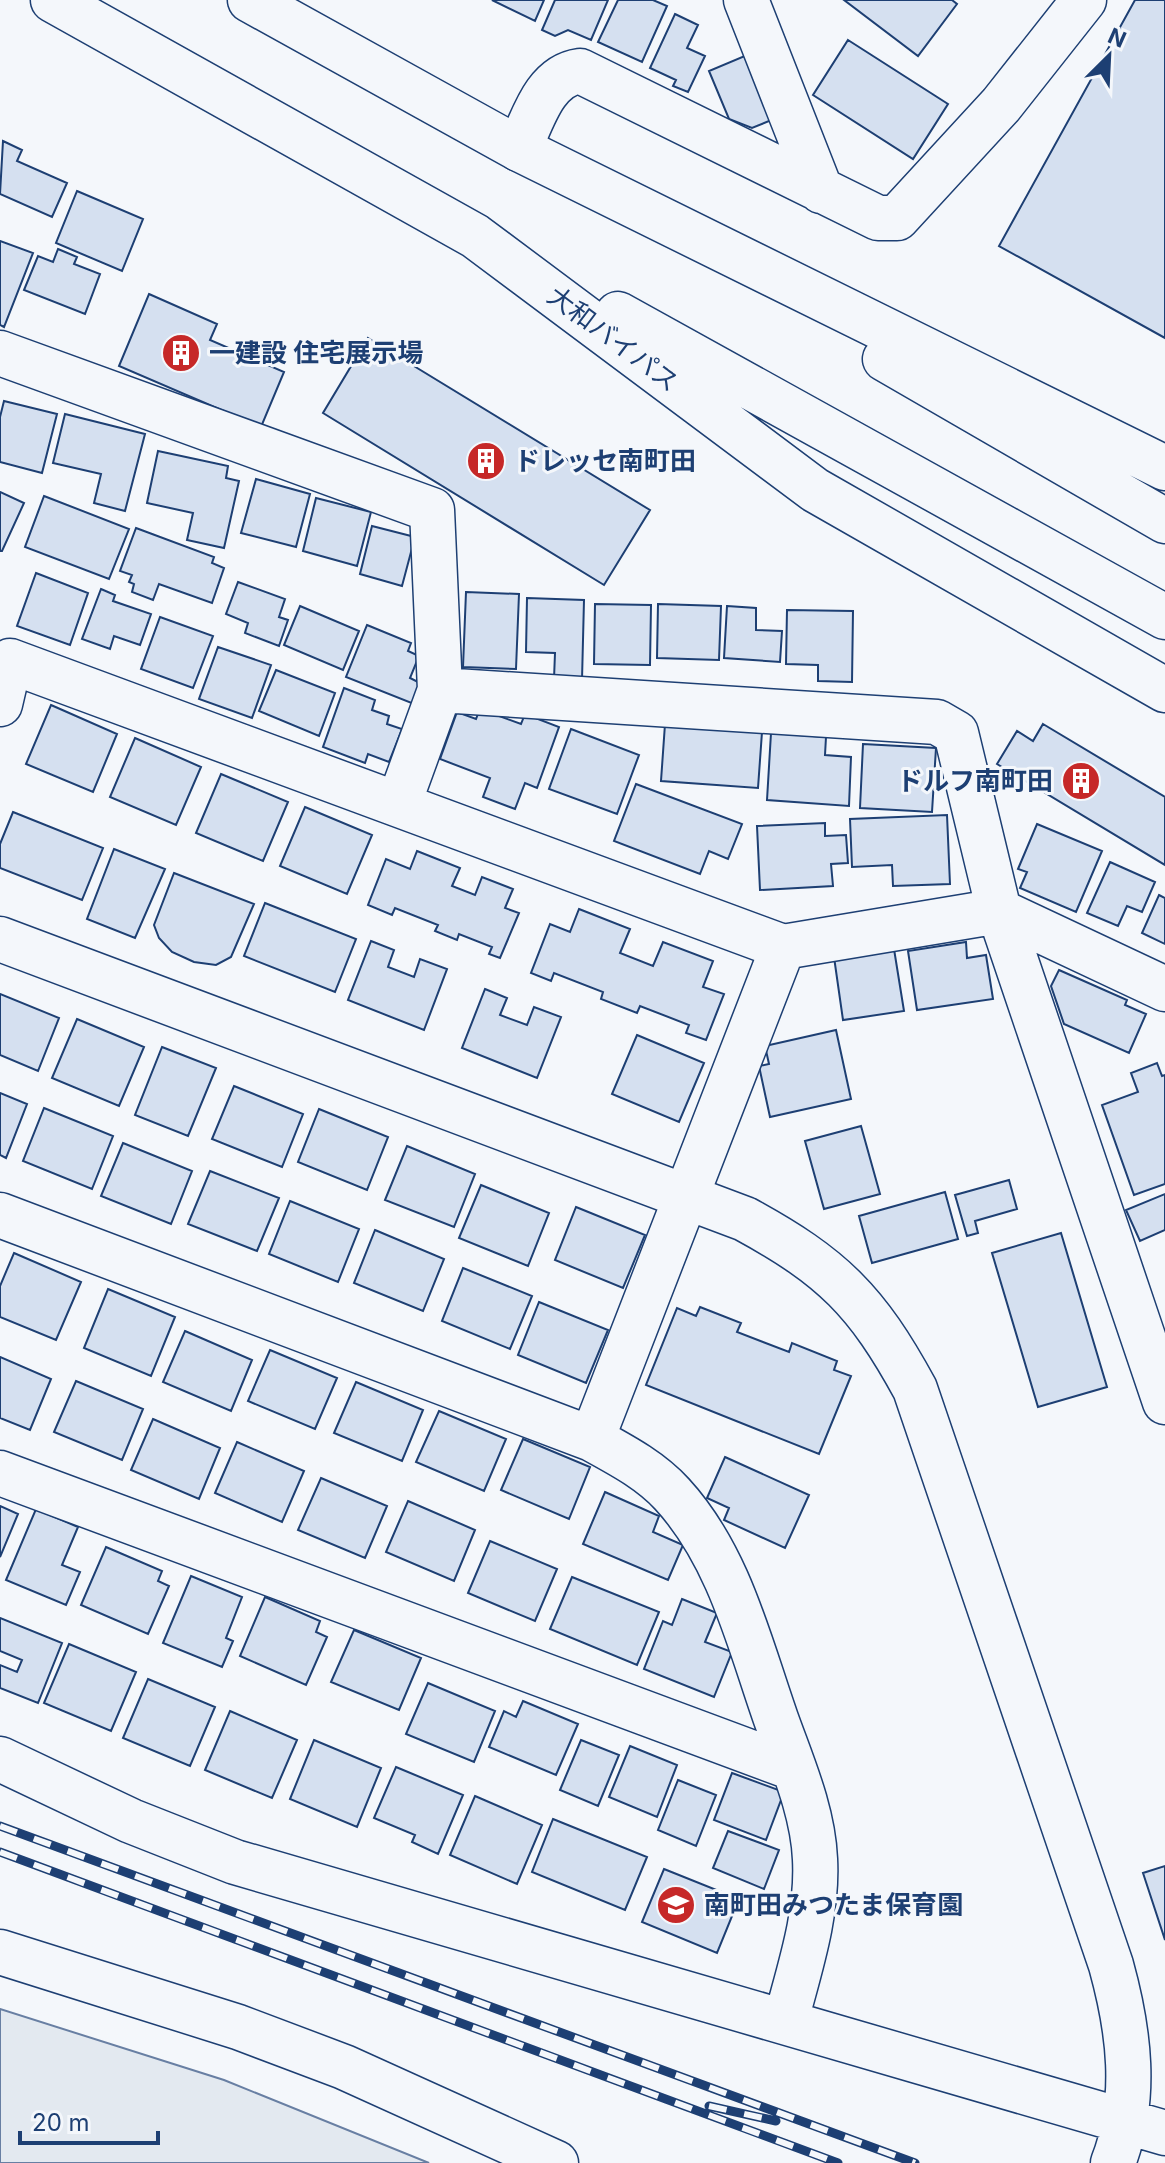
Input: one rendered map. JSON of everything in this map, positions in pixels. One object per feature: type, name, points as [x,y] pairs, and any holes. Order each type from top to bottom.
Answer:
[{"type":"main road","name":"大和バイパス","points":[[53,0],[475,236],[815,490],[1165,690]]},
{"type":"main road","points":[[250,0],[519,149],[1165,521]]},
{"type":"main road","points":[[519,149],[553,83],[562,74],[580,71],[878,218],[897,218],[1001,105],[1084,0]]},
{"type":"main road","points":[[741,4],[821,191]]},
{"type":"main road","points":[[519,149],[1165,468]]},
{"type":"main road","points":[[475,236],[1165,617]]},
{"type":"main road","points":[[0,353],[432,510],[440,690],[399,803]]},
{"type":"main road","points":[[0,704],[10,661],[783,947],[999,911],[1165,989]]},
{"type":"main road","points":[[440,690],[937,722],[956,733],[999,911],[1165,1402]]},
{"type":"main road","points":[[0,939],[687,1194],[745,1219],[801,1249],[855,1296],[891,1344],[915,1389],[1111,1965],[1130,2064],[1130,2142],[786,2020],[235,1862],[131,1821],[0,1759]]},
{"type":"main road","points":[[592,1439],[783,947]]},
{"type":"main road","points":[[0,1215],[592,1439],[638,1465],[672,1494],[702,1533],[730,1585],[809,1816],[815,1857],[812,1920],[786,2020]]},
{"type":"main road","points":[[0,1473],[793,1768]]},
{"type":"main road","points":[[0,1952],[252,2032],[344,2067],[556,2163]]},
{"type":"shaded area","points":[[0,2009],[224,2080],[429,2163],[0,2163]]},
{"type":"building","points":[[492,0],[544,0],[535,21]]},
{"type":"building","points":[[555,0],[608,0],[591,40],[568,30],[555,36],[542,30]]},
{"type":"building","points":[[618,0],[653,0],[667,6],[642,62],[598,42]]},
{"type":"building","points":[[844,0],[952,0],[957,4],[918,56]]},
{"type":"building","points":[[1135,0],[1165,0],[1165,338],[999,246]]},
{"type":"building","points":[[675,14],[698,25],[687,48],[705,56],[688,92],[673,86],[676,80],[650,68]]},
{"type":"building","points":[[848,40],[948,104],[913,159],[813,95]]},
{"type":"building","points":[[747,55],[774,119],[752,128],[729,119],[709,71]]},
{"type":"building","points":[[3,141],[22,150],[17,161],[67,183],[52,217],[0,194]]},
{"type":"building","points":[[77,191],[143,219],[122,271],[56,243]]},
{"type":"building","points":[[0,241],[33,253],[4,327],[0,325]]},
{"type":"building","points":[[58,249],[77,257],[74,264],[100,274],[85,314],[24,290],[38,256],[53,262]]},
{"type":"building","name":"一建設 住宅展示場","points":[[149,294],[217,324],[210,340],[284,372],[261,427],[119,366]]},
{"type":"building","name":"ドレッセ南町田","points":[[368,338],[650,510],[604,585],[323,413]]},
{"type":"building","points":[[4,401],[57,414],[42,473],[0,462],[0,417]]},
{"type":"building","points":[[65,414],[145,434],[125,511],[94,503],[101,474],[53,463]]},
{"type":"building","points":[[158,451],[228,466],[226,478],[239,481],[224,548],[187,540],[193,513],[147,503]]},
{"type":"building","points":[[256,479],[310,494],[296,547],[241,533]]},
{"type":"building","points":[[0,492],[24,503],[2,551],[0,551]]},
{"type":"building","points":[[44,496],[129,529],[109,579],[25,547]]},
{"type":"building","points":[[316,498],[371,512],[357,566],[303,551]]},
{"type":"building","points":[[372,526],[415,537],[402,586],[360,574]]},
{"type":"building","points":[[136,528],[214,557],[212,563],[224,568],[212,603],[159,584],[153,600],[132,592],[134,584],[129,582],[132,575],[120,571]]},
{"type":"building","points":[[36,573],[88,593],[70,645],[17,626]]},
{"type":"building","points":[[238,582],[285,599],[279,617],[288,620],[279,646],[245,633],[248,623],[226,614]]},
{"type":"building","points":[[101,589],[115,595],[113,601],[151,614],[140,645],[114,636],[110,649],[82,639]]},
{"type":"building","points":[[466,592],[519,594],[516,669],[463,667]]},
{"type":"building","points":[[527,598],[584,600],[582,680],[554,679],[555,653],[526,652]]},
{"type":"building","points":[[595,604],[651,605],[650,665],[594,664]]},
{"type":"building","points":[[658,604],[721,606],[719,660],[657,658]]},
{"type":"building","points":[[300,606],[359,631],[343,670],[284,645]]},
{"type":"building","points":[[727,606],[756,608],[756,630],[782,631],[780,662],[724,658]]},
{"type":"building","points":[[787,610],[853,611],[852,682],[818,681],[818,665],[786,664]]},
{"type":"building","points":[[160,617],[213,636],[193,688],[141,669]]},
{"type":"building","points":[[367,625],[411,643],[408,651],[419,656],[410,678],[422,684],[414,704],[346,677]]},
{"type":"building","points":[[218,647],[271,665],[252,718],[199,699]]},
{"type":"building","points":[[276,670],[335,693],[319,736],[259,711]]},
{"type":"building","points":[[344,688],[375,700],[372,710],[389,716],[387,724],[402,729],[389,762],[368,754],[365,763],[323,747]]},
{"type":"building","points":[[51,705],[117,734],[93,792],[26,764]]},
{"type":"building","points":[[480,709],[521,724],[525,714],[559,727],[537,788],[525,783],[515,809],[483,797],[490,778],[440,759],[457,712],[476,719]]},
{"type":"building","points":[[665,724],[762,732],[758,788],[661,781]]},
{"type":"building","name":"ドルフ南町田","points":[[1043,724],[1165,797],[1165,865],[997,764],[1017,731],[1033,741]]},
{"type":"building","points":[[571,729],[639,755],[617,814],[549,789]]},
{"type":"building","points":[[771,733],[826,737],[825,755],[851,757],[849,806],[767,800]]},
{"type":"building","points":[[135,738],[201,767],[176,825],[110,797]]},
{"type":"building","points":[[863,744],[936,748],[932,812],[860,808]]},
{"type":"building","points":[[221,774],[288,802],[263,861],[196,833]]},
{"type":"building","points":[[636,784],[742,824],[728,859],[709,851],[700,874],[614,841]]},
{"type":"building","points":[[305,807],[372,835],[347,894],[280,866]]},
{"type":"building","points":[[13,812],[103,848],[82,900],[0,868],[0,844]]},
{"type":"building","points":[[947,815],[950,884],[893,886],[892,865],[852,867],[850,819]]},
{"type":"building","points":[[825,823],[825,836],[846,835],[848,863],[831,864],[833,886],[760,890],[757,826]]},
{"type":"building","points":[[1037,824],[1102,851],[1076,912],[1020,888],[1027,872],[1018,869]]},
{"type":"building","points":[[114,849],[165,869],[135,938],[87,919]]},
{"type":"building","points":[[417,851],[460,868],[452,886],[475,895],[482,877],[513,889],[505,908],[519,913],[500,958],[489,954],[492,947],[459,934],[457,940],[435,931],[438,925],[395,908],[392,915],[368,905],[386,859],[410,869]]},
{"type":"building","points":[[1110,862],[1155,882],[1142,912],[1127,906],[1118,926],[1087,913]]},
{"type":"building","points":[[174,873],[254,904],[231,957],[216,965],[194,962],[172,952],[159,938],[154,925]]},
{"type":"building","points":[[1159,895],[1165,898],[1165,944],[1142,933]]},
{"type":"building","points":[[265,903],[356,939],[335,992],[244,956]]},
{"type":"building","points":[[579,909],[630,929],[620,953],[653,966],[663,942],[713,961],[703,987],[724,994],[706,1040],[686,1033],[689,1025],[640,1006],[637,1013],[601,999],[603,992],[554,973],[551,981],[531,973],[550,924],[570,932]]},
{"type":"building","points":[[371,941],[394,950],[388,967],[414,977],[420,959],[447,969],[424,1030],[348,1000]]},
{"type":"building","points":[[966,942],[967,958],[986,955],[993,999],[917,1010],[908,951]]},
{"type":"building","points":[[894,949],[904,1011],[843,1020],[834,957]]},
{"type":"building","points":[[1059,970],[1127,1000],[1125,1005],[1146,1014],[1129,1053],[1064,1024],[1051,986]]},
{"type":"building","points":[[485,989],[507,998],[500,1015],[527,1025],[534,1007],[561,1017],[537,1078],[462,1048]]},
{"type":"building","points":[[0,994],[59,1018],[38,1071],[0,1055]]},
{"type":"building","points":[[77,1019],[144,1047],[119,1106],[52,1078]]},
{"type":"building","points":[[836,1030],[851,1099],[770,1117],[759,1066],[769,1064],[765,1046]]},
{"type":"building","points":[[637,1035],[704,1063],[679,1122],[612,1094]]},
{"type":"building","points":[[162,1047],[216,1068],[188,1136],[135,1115]]},
{"type":"building","points":[[1157,1063],[1162,1076],[1165,1075],[1165,1184],[1134,1195],[1102,1105],[1138,1092],[1131,1073]]},
{"type":"building","points":[[234,1086],[303,1114],[282,1167],[212,1139]]},
{"type":"building","points":[[0,1093],[27,1104],[6,1158],[0,1155]]},
{"type":"building","points":[[44,1108],[113,1136],[92,1189],[23,1161]]},
{"type":"building","points":[[319,1109],[388,1137],[367,1190],[298,1162]]},
{"type":"building","points":[[861,1126],[880,1194],[824,1209],[805,1141]]},
{"type":"building","points":[[123,1143],[192,1171],[171,1224],[101,1196]]},
{"type":"building","points":[[407,1146],[475,1174],[454,1227],[385,1200]]},
{"type":"building","points":[[210,1171],[279,1198],[257,1251],[188,1224]]},
{"type":"building","points":[[1009,1180],[1017,1209],[975,1221],[978,1233],[967,1236],[955,1195]]},
{"type":"building","points":[[481,1185],[549,1213],[528,1266],[459,1238]]},
{"type":"building","points":[[945,1192],[958,1239],[872,1263],[859,1216]]},
{"type":"building","points":[[1165,1194],[1165,1230],[1140,1241],[1126,1210]]},
{"type":"building","points":[[290,1201],[359,1229],[338,1282],[269,1254]]},
{"type":"building","points":[[576,1207],[645,1235],[623,1288],[555,1260]]},
{"type":"building","points":[[375,1230],[444,1259],[423,1311],[354,1283]]},
{"type":"building","points":[[1061,1233],[1107,1387],[1038,1407],[992,1253]]},
{"type":"building","points":[[14,1253],[81,1282],[56,1340],[0,1317],[0,1286]]},
{"type":"building","points":[[463,1268],[532,1296],[510,1349],[442,1321]]},
{"type":"building","points":[[108,1289],[175,1317],[151,1376],[84,1348]]},
{"type":"building","points":[[539,1302],[608,1330],[586,1383],[518,1355]]},
{"type":"building","points":[[700,1307],[741,1323],[737,1332],[789,1352],[792,1343],[837,1361],[834,1370],[851,1376],[819,1454],[646,1385],[677,1308],[696,1316]]},
{"type":"building","points":[[185,1331],[252,1360],[231,1411],[163,1382]]},
{"type":"building","points":[[270,1350],[337,1378],[315,1429],[248,1401]]},
{"type":"building","points":[[0,1357],[51,1379],[30,1430],[0,1418]]},
{"type":"building","points":[[76,1381],[143,1409],[122,1460],[54,1432]]},
{"type":"building","points":[[356,1382],[423,1410],[402,1461],[334,1433]]},
{"type":"building","points":[[439,1411],[506,1439],[484,1491],[416,1462]]},
{"type":"building","points":[[153,1419],[220,1448],[199,1499],[131,1470]]},
{"type":"building","points":[[523,1439],[590,1467],[569,1519],[501,1490]]},
{"type":"building","points":[[237,1442],[304,1471],[282,1522],[215,1493]]},
{"type":"building","points":[[725,1457],[809,1495],[785,1548],[724,1520],[729,1508],[707,1498]]},
{"type":"building","points":[[321,1478],[387,1506],[365,1558],[298,1530]]},
{"type":"building","points":[[605,1492],[659,1516],[653,1532],[683,1545],[668,1580],[583,1544]]},
{"type":"building","points":[[408,1501],[475,1530],[454,1581],[386,1552]]},
{"type":"building","points":[[0,1506],[18,1514],[0,1557]]},
{"type":"building","points":[[36,1509],[78,1527],[62,1565],[80,1572],[66,1605],[6,1580]]},
{"type":"building","points":[[490,1541],[557,1569],[535,1621],[468,1593]]},
{"type":"building","points":[[106,1547],[162,1571],[158,1581],[169,1586],[148,1634],[81,1605]]},
{"type":"building","points":[[191,1576],[242,1597],[226,1638],[233,1641],[222,1667],[163,1643]]},
{"type":"building","points":[[572,1577],[659,1612],[637,1665],[550,1629]]},
{"type":"building","points":[[265,1597],[320,1621],[316,1632],[327,1637],[306,1685],[240,1656]]},
{"type":"building","points":[[682,1599],[717,1613],[705,1642],[732,1652],[714,1697],[644,1669],[663,1621],[672,1625]]},
{"type":"building","points":[[0,1618],[62,1643],[38,1703],[0,1688],[0,1665],[17,1672],[22,1660],[0,1651]]},
{"type":"building","points":[[354,1630],[421,1658],[399,1710],[331,1682]]},
{"type":"building","points":[[69,1644],[136,1672],[111,1731],[44,1703]]},
{"type":"building","points":[[148,1679],[215,1707],[190,1766],[123,1738]]},
{"type":"building","points":[[428,1683],[495,1711],[474,1762],[406,1734]]},
{"type":"building","points":[[523,1701],[578,1724],[556,1775],[489,1747],[504,1711],[516,1717]]},
{"type":"building","points":[[230,1711],[297,1740],[272,1798],[205,1770]]},
{"type":"building","points":[[314,1740],[381,1768],[357,1827],[290,1799]]},
{"type":"building","points":[[581,1740],[619,1755],[598,1806],[560,1790]]},
{"type":"building","points":[[630,1746],[677,1765],[657,1817],[609,1797]]},
{"type":"building","points":[[396,1767],[463,1795],[438,1854],[412,1842],[415,1835],[374,1818]]},
{"type":"building","points":[[732,1773],[784,1792],[766,1840],[714,1820]]},
{"type":"building","points":[[678,1780],[716,1795],[696,1846],[658,1830]]},
{"type":"building","points":[[475,1796],[542,1825],[517,1884],[450,1855]]},
{"type":"building","points":[[553,1819],[647,1857],[625,1910],[532,1872]]},
{"type":"building","points":[[728,1831],[779,1850],[764,1889],[713,1868]]},
{"type":"building","points":[[1165,1866],[1165,1940],[1143,1873]]},
{"type":"building","points":[[664,1869],[739,1899],[717,1953],[642,1922]]},
{"type":"railway","points":[[0,1826],[915,2163]]},
{"type":"railway","points":[[0,1852],[838,2163]]},
{"type":"railway","points":[[709,2106],[776,2121]]},
{"type":"place","name":"一建設 住宅展示場","points":[[181,353]]},
{"type":"place","name":"ドレッセ南町田","points":[[486,461]]},
{"type":"place","name":"ドルフ南町田","points":[[1081,781]]},
{"type":"place","name":"南町田みつたま保育園","points":[[676,1905]]}]
